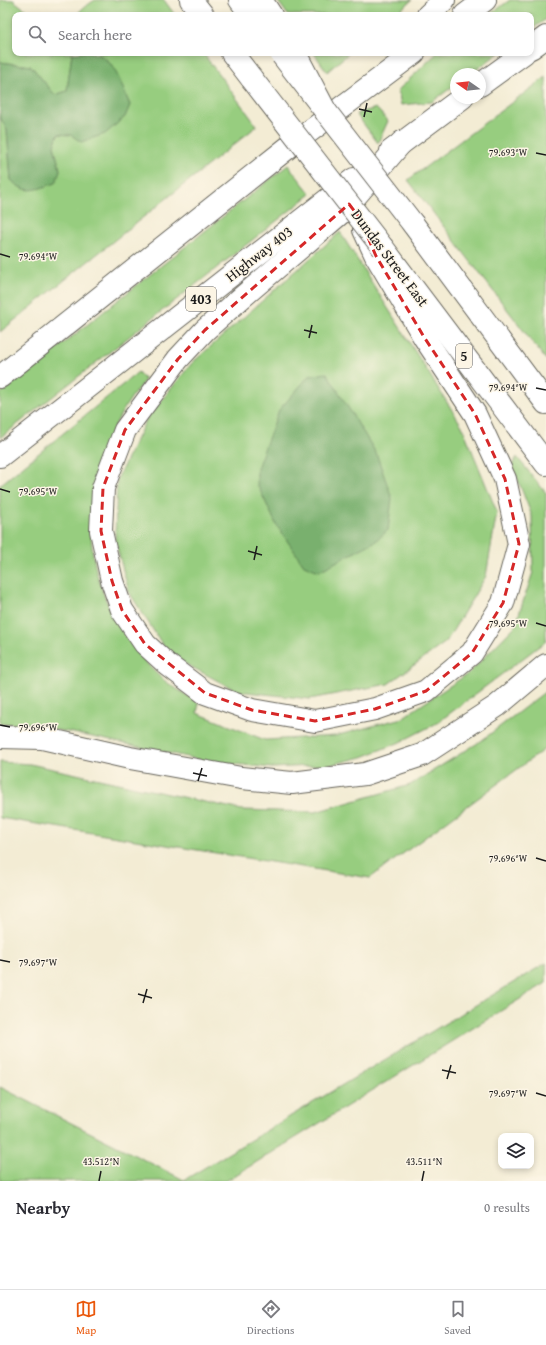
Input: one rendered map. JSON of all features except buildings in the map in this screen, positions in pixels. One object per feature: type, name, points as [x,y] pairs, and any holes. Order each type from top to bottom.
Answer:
[{"type":"main road","points":[[191,0],[201,12]]},
{"type":"main road","points":[[240,0],[249,12]]},
{"type":"main road","points":[[261,0],[269,12]]},
{"type":"main road","points":[[431,12],[444,0]]},
{"type":"main road","points":[[469,12],[485,0]]},
{"type":"main road","points":[[534,46],[546,37]]},
{"type":"main road","name":"Dundas Street East","points":[[234,56],[358,217],[380,252],[546,464]]},
{"type":"main road","points":[[287,56],[327,114],[413,224],[546,403]]},
{"type":"main road","points":[[290,146],[385,56]]},
{"type":"main road","points":[[0,377],[290,146],[410,56]]},
{"type":"main road","points":[[486,81],[520,56]]},
{"type":"main road","name":"Highway 403","points":[[0,456],[402,142],[454,104]]},
{"type":"main road","points":[[380,252],[424,337],[476,414],[505,479],[519,544],[503,603],[472,653],[426,692],[375,709],[315,721],[252,710],[205,693],[168,665],[145,644],[122,610],[112,581],[101,531],[103,488],[125,430],[178,358],[205,330],[342,212],[402,142]]},
{"type":"main road","points":[[0,737],[42,738],[130,758],[240,778],[292,783],[365,774],[422,755],[497,706],[546,665]]},
{"type":"highlighted area","points":[[349,204],[359,217],[376,256],[424,337],[475,414],[505,479],[519,544],[503,603],[472,653],[426,691],[375,709],[315,721],[252,710],[205,693],[145,644],[122,610],[112,581],[101,531],[103,488],[125,430],[178,359],[205,330]]},
{"type":"green space","points":[[0,0],[13,0],[29,12],[12,12],[12,56],[72,56],[67,91],[55,95],[31,66],[0,62]]},
{"type":"green space","points":[[95,0],[164,0],[173,12],[79,12]]},
{"type":"green space","points":[[277,0],[412,0],[398,12],[286,12]]},
{"type":"green space","points":[[510,0],[546,0],[546,19],[534,28],[534,12],[493,12]]},
{"type":"green space","points":[[72,56],[100,56],[114,69],[130,105],[125,117],[105,134],[81,142],[71,135],[58,134],[54,146],[60,170],[56,183],[32,190],[22,188],[11,180],[7,130],[0,117],[0,62],[31,66],[55,95],[67,91]]},
{"type":"green space","points":[[101,56],[205,56],[257,126],[0,332],[0,117],[7,130],[11,180],[60,170],[54,146],[58,134],[71,135],[130,105],[114,70],[107,60]]},
{"type":"green space","points":[[316,56],[346,56],[327,72]]},
{"type":"green space","points":[[434,56],[495,56],[478,68],[450,68],[450,88],[432,102],[401,105],[398,90]]},
{"type":"green space","points":[[546,77],[546,360],[408,180]]},
{"type":"green space","points":[[376,108],[388,121],[378,143],[356,114]]},
{"type":"green space","points":[[288,165],[311,194],[0,438],[0,394]]},
{"type":"green space","points":[[340,232],[462,426],[497,512],[486,576],[446,642],[388,684],[310,699],[237,691],[169,655],[129,592],[115,540],[117,479],[147,418],[192,363]]},
{"type":"green space","points":[[138,372],[145,380],[132,397],[111,434],[103,454],[95,485],[91,515],[92,544],[97,573],[106,600],[120,627],[137,652],[163,680],[199,703],[197,713],[265,740],[335,736],[402,718],[469,673],[515,626],[533,572],[532,516],[512,465],[517,457],[546,493],[546,641],[437,723],[398,743],[362,757],[330,765],[272,768],[206,761],[69,732],[15,724],[0,724],[0,485]]},
{"type":"green space","points":[[327,373],[376,453],[392,498],[388,530],[376,541],[319,571],[304,565],[277,526],[257,484],[257,468],[279,410],[309,376]]},
{"type":"green space","points":[[546,691],[546,748],[370,878],[0,818],[0,762],[30,764],[242,810],[315,812],[410,785],[481,741]]},
{"type":"green space","points":[[546,963],[546,983],[226,1181],[0,1181],[0,1087],[184,1180]]}]
